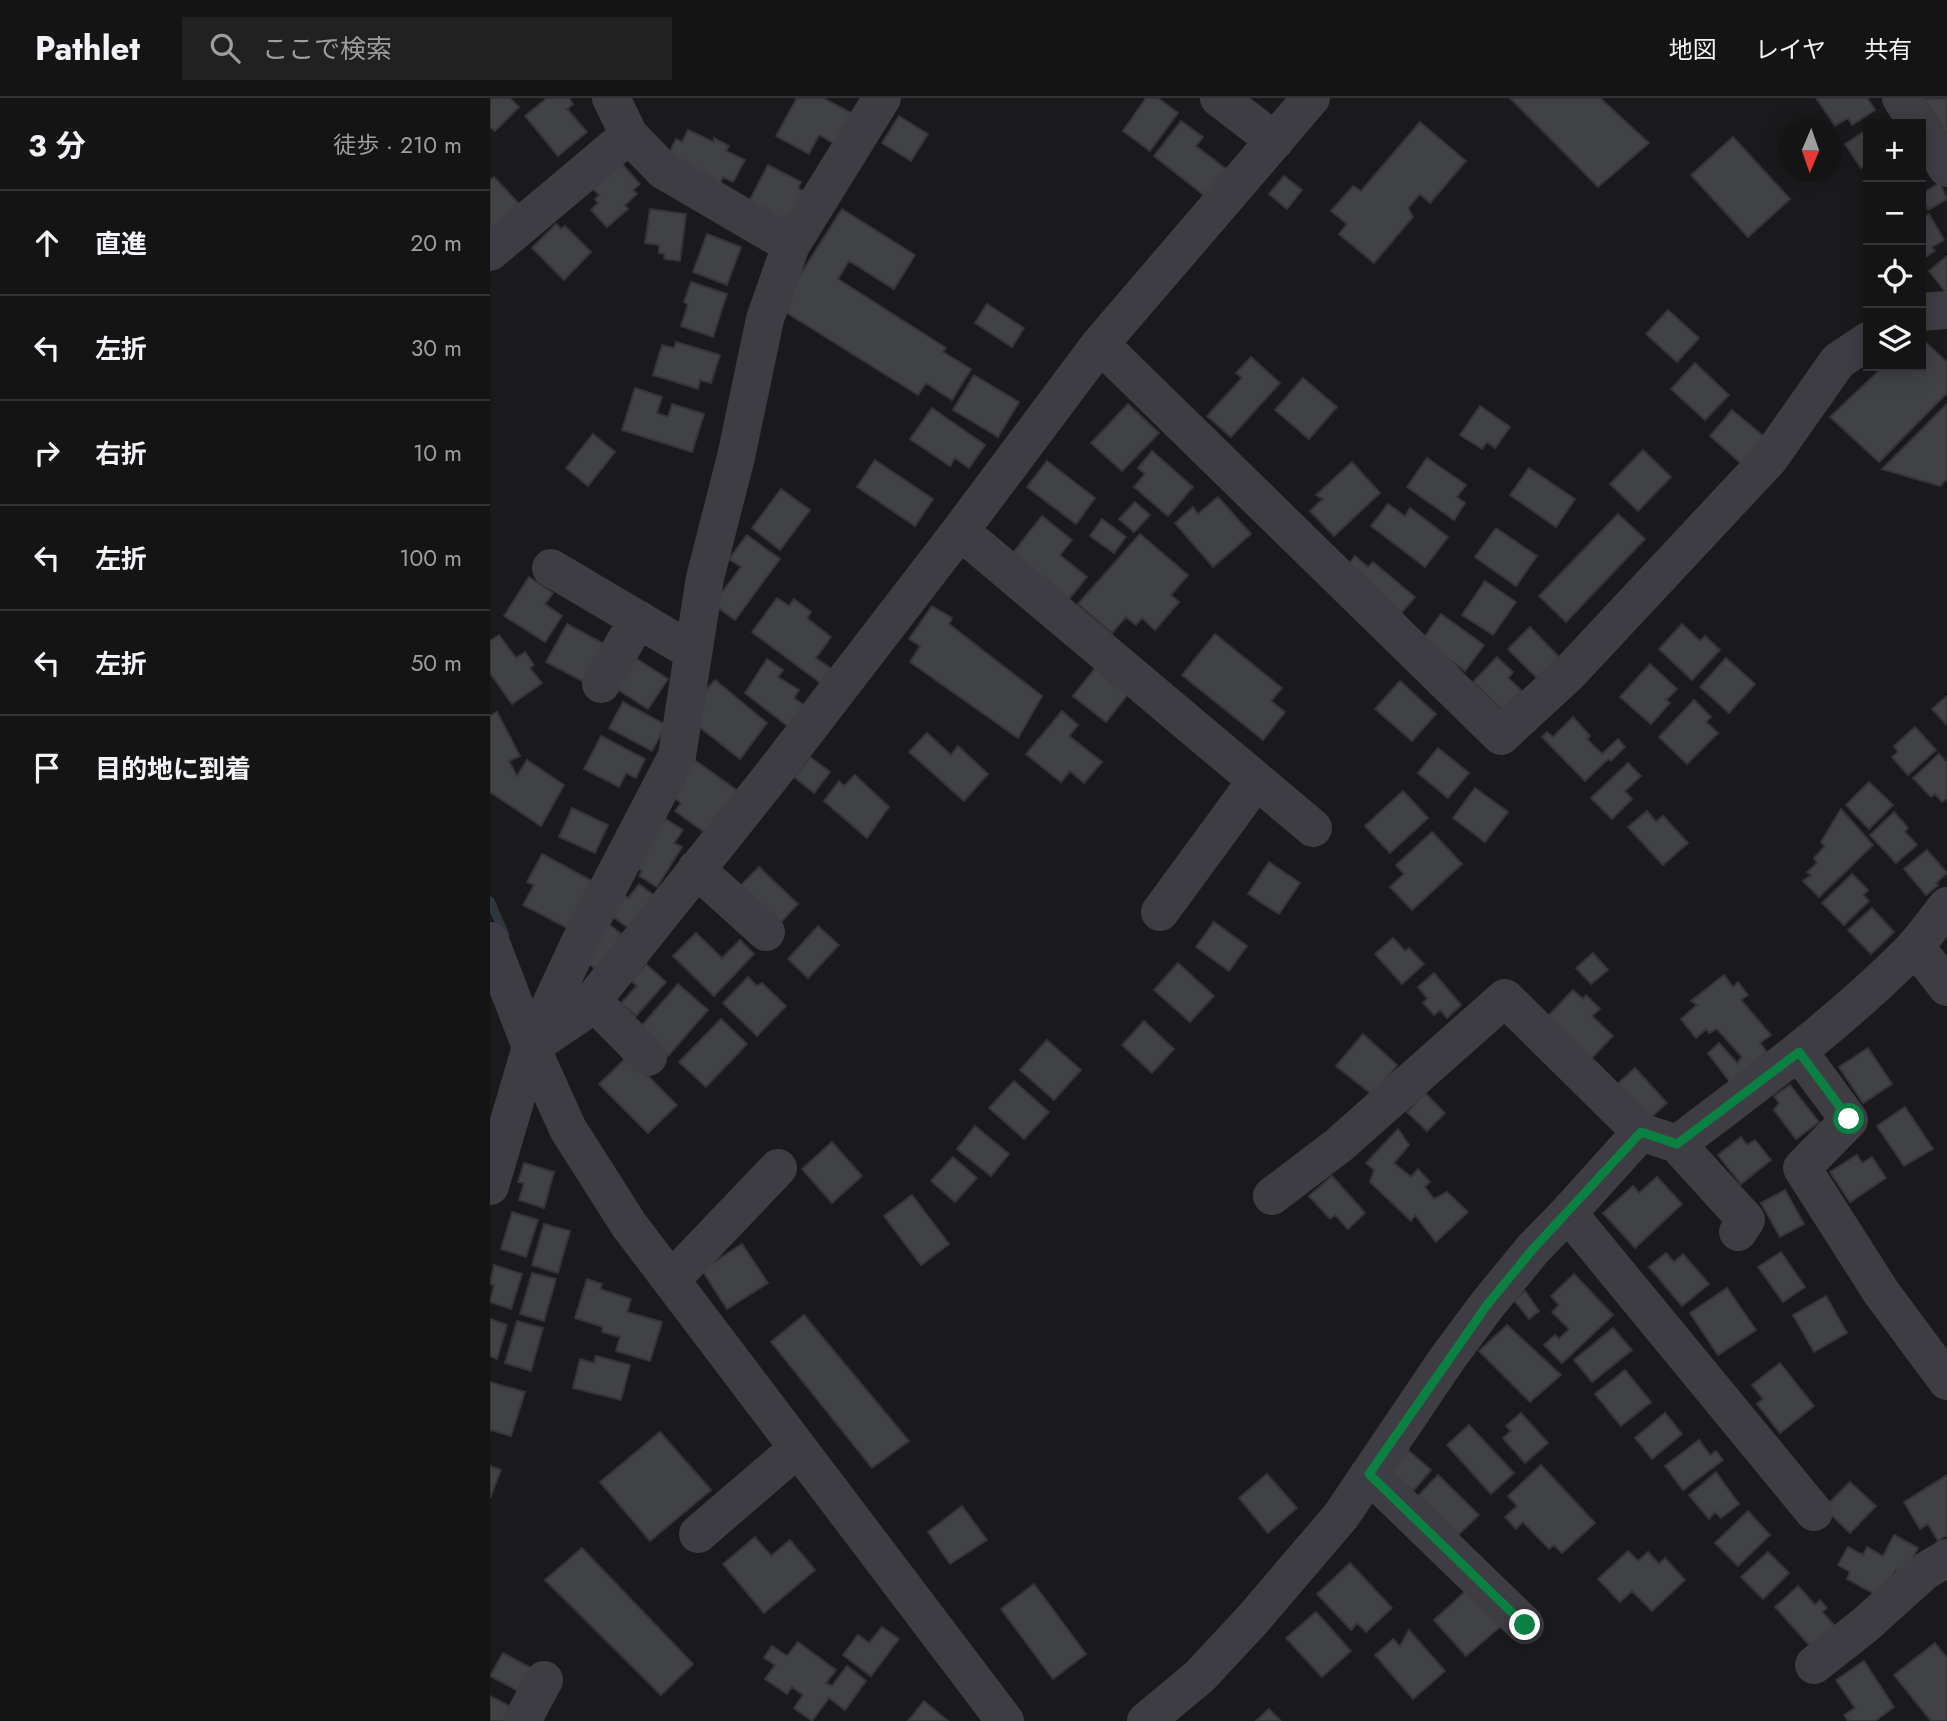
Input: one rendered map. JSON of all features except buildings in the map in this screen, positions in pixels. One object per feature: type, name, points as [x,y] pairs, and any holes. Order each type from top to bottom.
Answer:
[{"type":"street","points":[[611,98],[629,135],[663,170],[791,245]]},
{"type":"street","points":[[1219,98],[1275,141]]},
{"type":"street","points":[[531,1046],[584,1010],[960,531],[1100,344],[1311,98]]},
{"type":"street","points":[[1900,98],[1915,119]]},
{"type":"street","points":[[490,1186],[502,1100],[580,942],[677,757],[705,578],[736,457],[765,319],[791,245],[876,100]]},
{"type":"street","points":[[490,252],[629,135]]},
{"type":"street","points":[[1926,136],[1947,168]]},
{"type":"street","points":[[1926,312],[1947,310]]},
{"type":"street","points":[[1100,344],[1501,736],[1569,673],[1769,459],[1838,361],[1863,344]]},
{"type":"street","points":[[960,531],[1313,828]]},
{"type":"street","points":[[551,568],[693,652]]},
{"type":"street","points":[[601,684],[638,620]]},
{"type":"street","points":[[1160,912],[1256,781]]},
{"type":"street","points":[[696,869],[766,932]]},
{"type":"street","points":[[1677,1144],[1799,1052],[1915,946],[1947,906]]},
{"type":"street","points":[[490,941],[531,1046],[568,1129],[629,1224],[1005,1721]]},
{"type":"street","points":[[1915,946],[1947,987]]},
{"type":"street","points":[[1272,1196],[1339,1145],[1505,998],[1641,1132],[1677,1144],[1746,1220],[1738,1232]]},
{"type":"street","points":[[592,1000],[649,1057]]},
{"type":"street","points":[[1799,1052],[1849,1119],[1801,1168],[1881,1292],[1947,1381]]},
{"type":"street","points":[[1146,1721],[1200,1676],[1341,1516],[1487,1305],[1533,1249],[1641,1132]]},
{"type":"street","points":[[671,1280],[778,1168]]},
{"type":"street","points":[[1568,1213],[1814,1512]]},
{"type":"street","points":[[698,1534],[798,1448]]},
{"type":"street","points":[[1369,1474],[1525,1625]]},
{"type":"street","points":[[1814,1665],[1925,1572],[1947,1558]]},
{"type":"street","points":[[522,1721],[544,1680]]},
{"type":"waterway","points":[[490,901],[505,935]]},
{"type":"route","points":[[1525,1625],[1369,1474],[1487,1305],[1533,1249],[1641,1132],[1677,1144],[1799,1052],[1849,1119]]}]
